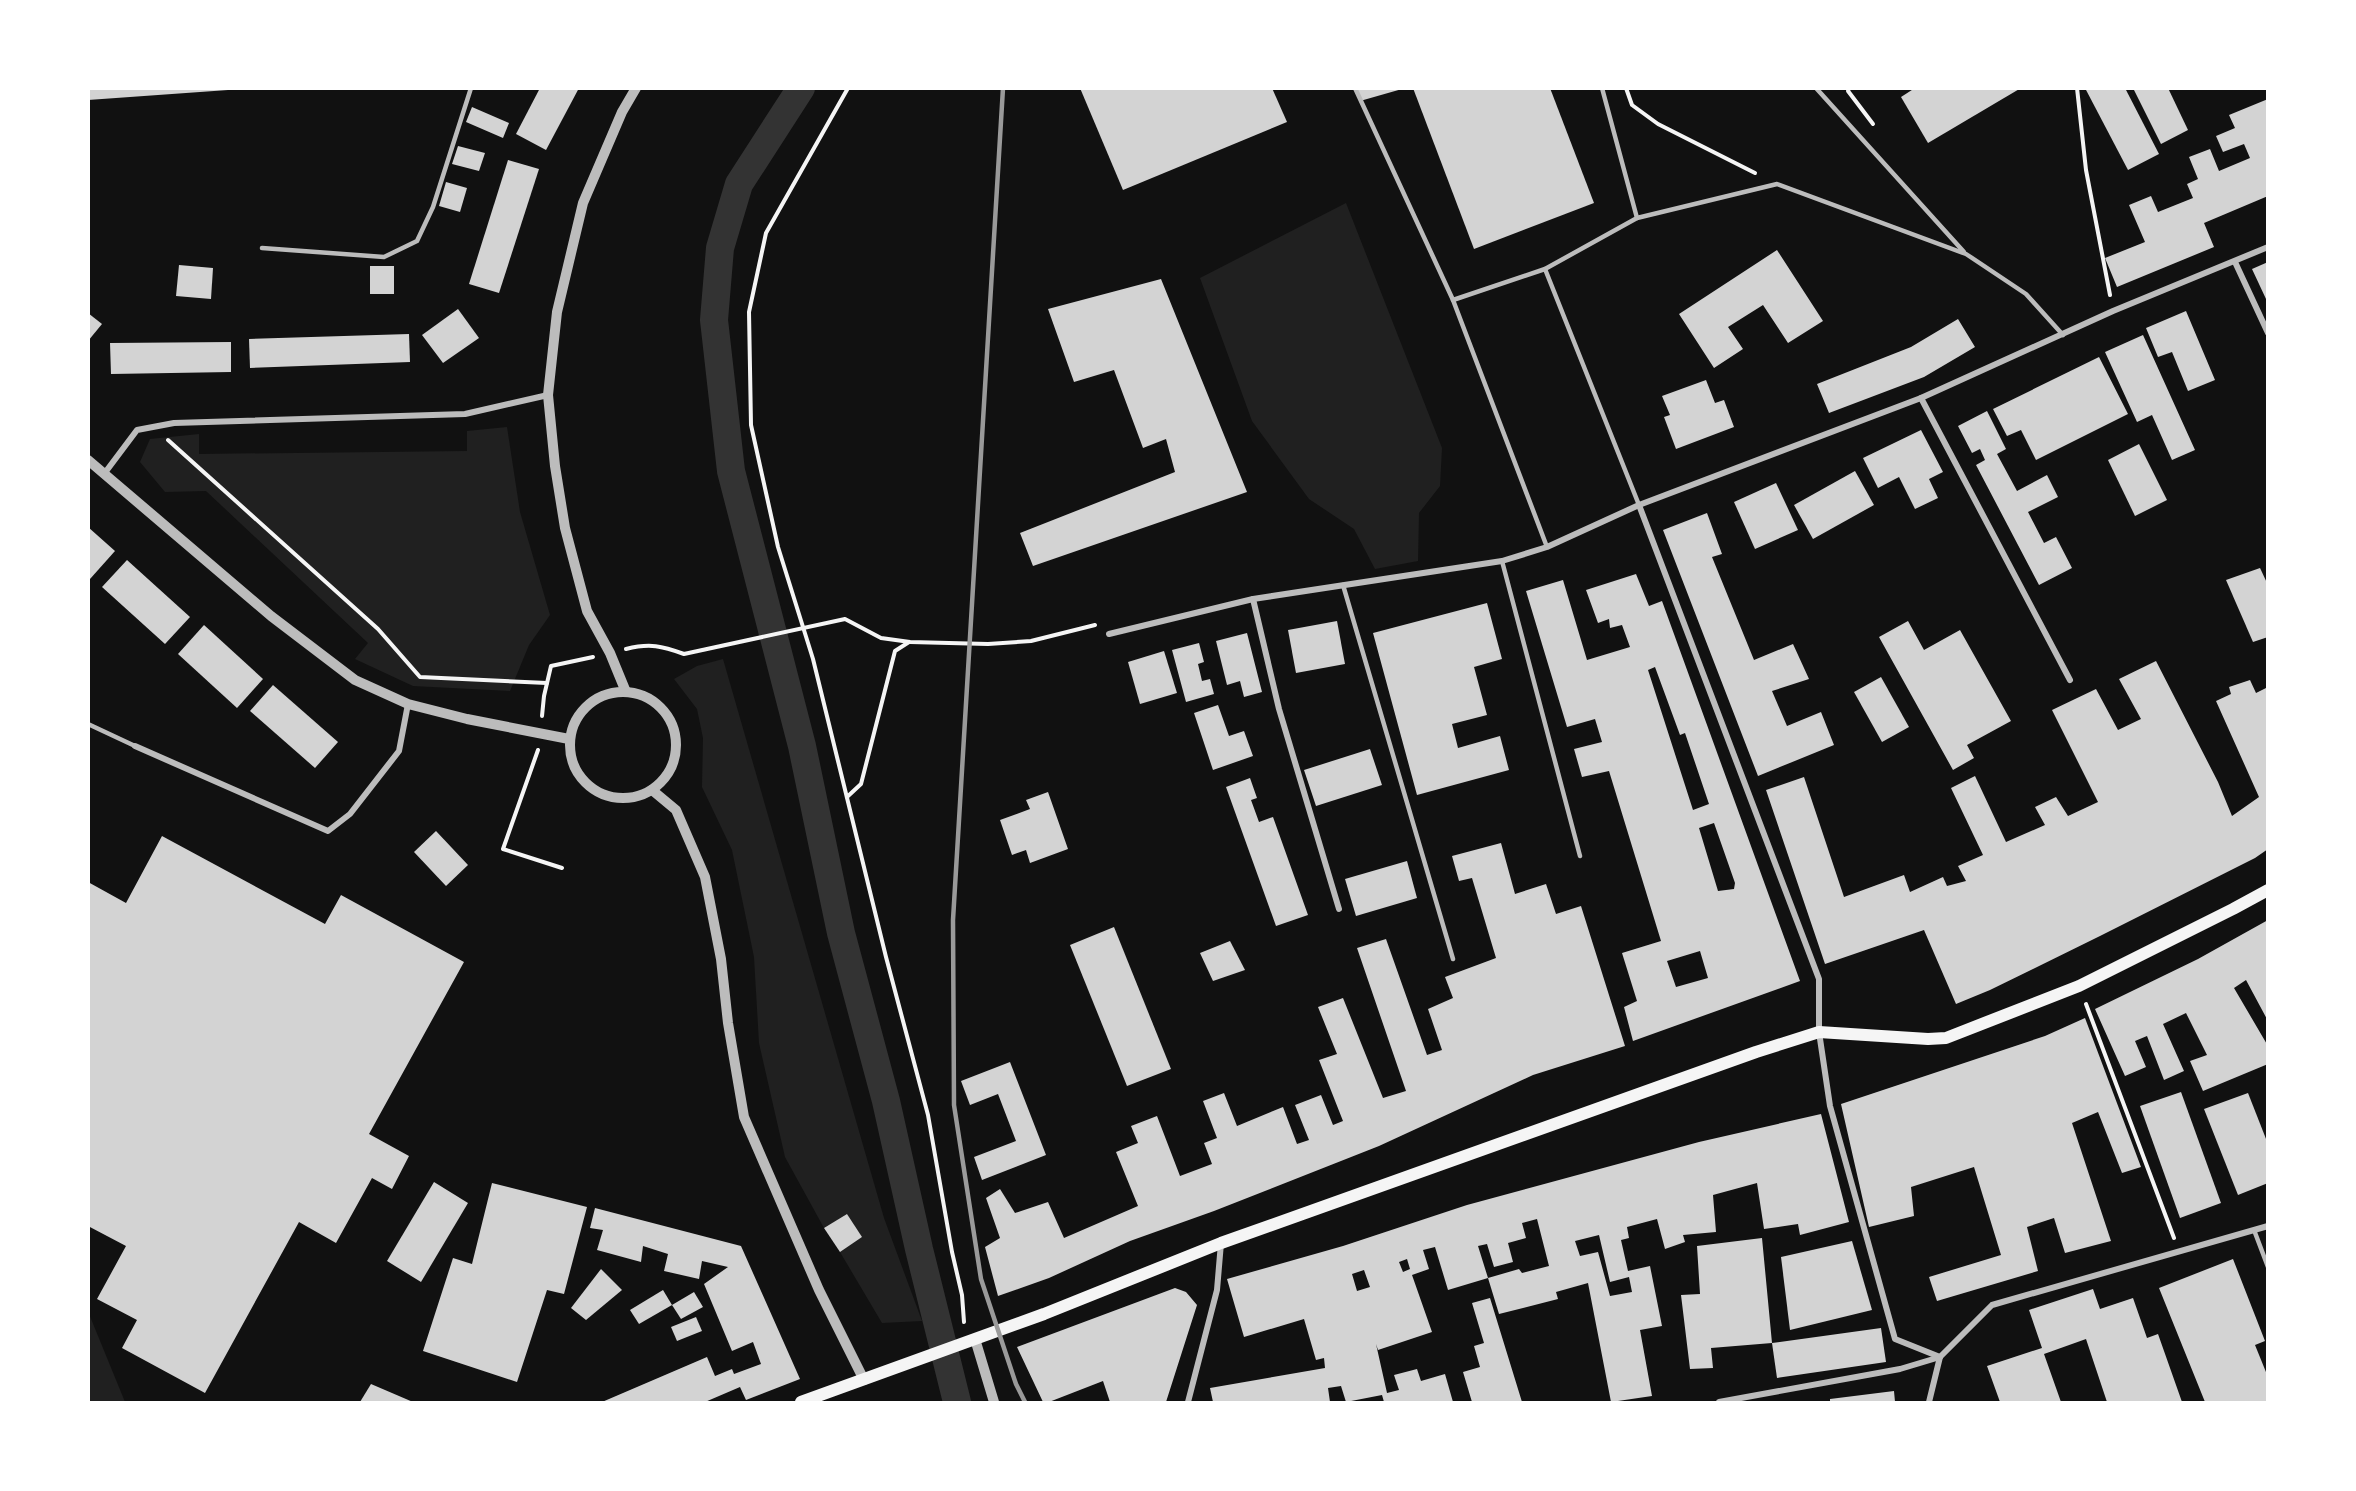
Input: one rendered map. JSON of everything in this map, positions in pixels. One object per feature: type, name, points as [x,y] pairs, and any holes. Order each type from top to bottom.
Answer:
[{"type":"main road","points":[[801,1402],[1021,1323],[1221,1243],[1745,1056],[1819,1032],[1928,1039],[1946,1038],[2079,986],[2268,890]]},
{"type":"street","points":[[626,692],[610,653],[587,611],[568,538],[555,466],[549,395],[556,312],[583,203],[622,112],[636,88]]},
{"type":"street","points":[[1109,634],[1253,599],[1502,561],[1547,547],[1639,505],[1920,398],[2063,335],[2113,310],[2268,247]]},
{"type":"street","points":[[2235,262],[2268,333]]},
{"type":"street","points":[[104,474],[137,430],[174,423],[465,414],[549,395]]},
{"type":"street","points":[[1920,398],[2070,680]]},
{"type":"street","points":[[88,460],[271,616],[355,680],[408,704],[467,719],[569,739]]},
{"type":"street","points":[[1639,505],[1819,979],[1819,1032],[1830,1106],[1895,1339],[1940,1357]]},
{"type":"street","points":[[1253,599],[1279,709],[1340,909]]},
{"type":"street","points":[[626,692],[643,696],[657,704],[668,717],[676,743],[672,766],[660,784],[642,795],[621,799],[610,798],[590,788],[577,774],[570,757],[569,739],[572,727],[585,707],[610,693],[626,692]]},
{"type":"street","points":[[135,746],[328,831],[350,814],[399,751],[408,704]]},
{"type":"street","points":[[652,790],[676,810],[705,877],[721,959],[728,1023],[744,1117],[819,1290],[864,1380]]},
{"type":"street","points":[[1719,1402],[1900,1369],[1940,1357],[1992,1305],[2268,1226]]},
{"type":"street","points":[[1188,1402],[1216,1290],[1221,1243]]},
{"type":"street","points":[[974,1340],[994,1402]]},
{"type":"street","points":[[1929,1402],[1940,1357]]},
{"type":"lane","points":[[262,248],[384,257],[417,241],[433,207],[471,88]]},
{"type":"lane","points":[[1354,88],[1453,300],[1547,547]]},
{"type":"lane","points":[[1602,88],[1637,218]]},
{"type":"lane","points":[[1816,88],[1966,254],[2025,294],[2063,335]]},
{"type":"lane","points":[[1453,300],[1545,269],[1637,218],[1777,184],[1966,254]]},
{"type":"lane","points":[[1545,269],[1639,505]]},
{"type":"lane","points":[[1502,561],[1580,856]]},
{"type":"lane","points":[[1343,585],[1453,959]]},
{"type":"lane","points":[[88,724],[135,746]]},
{"type":"lane","points":[[2254,1230],[2268,1267]]},
{"type":"path","points":[[848,88],[766,233],[749,312],[752,425],[778,547],[813,659],[928,1115],[952,1252],[974,1340]]},
{"type":"path","points":[[1626,88],[1632,105],[1658,124],[1777,184]]},
{"type":"path","points":[[1849,88],[1848,91],[1874,126]]},
{"type":"path","points":[[2077,88],[2086,170],[2113,310]]},
{"type":"path","points":[[153,427],[378,629],[420,677],[547,683]]},
{"type":"path","points":[[684,654],[845,619],[881,638],[910,642],[988,644],[1031,641],[1106,621],[1109,634]]},
{"type":"path","points":[[847,797],[861,784],[895,651],[910,642]]},
{"type":"path","points":[[2079,986],[2179,1252]]},
{"type":"shaded area","points":[[1346,203],[1442,448],[1440,486],[1419,513],[1418,561],[1375,569],[1354,529],[1309,499],[1252,421],[1200,278]]},
{"type":"shaded area","points":[[507,427],[520,512],[550,615],[529,645],[510,691],[413,686],[355,659],[368,643],[206,491],[165,492],[140,462],[150,439],[199,434],[199,454],[467,451],[467,431]]},
{"type":"shaded area","points":[[723,659],[884,1218],[922,1321],[882,1323],[840,1252],[862,1237],[847,1214],[824,1228],[785,1157],[759,1043],[754,957],[732,850],[702,787],[703,738],[697,709],[674,679],[697,666]]},
{"type":"shaded area","points":[[89,1314],[125,1402],[89,1402]]},
{"type":"building","points":[[88,88],[228,88],[228,90],[88,100]]},
{"type":"building","points":[[540,88],[579,88],[546,150],[516,134]]},
{"type":"building","points":[[1080,88],[1272,88],[1287,122],[1123,190]]},
{"type":"building","points":[[1355,88],[1402,88],[1402,89],[1360,101]]},
{"type":"building","points":[[1413,88],[1550,88],[1594,203],[1474,249]]},
{"type":"building","points":[[1915,88],[2021,88],[1928,143],[1901,97]]},
{"type":"building","points":[[2085,88],[2125,88],[2159,154],[2128,170]]},
{"type":"building","points":[[2133,88],[2168,88],[2188,130],[2161,144]]},
{"type":"building","points":[[2268,99],[2268,196],[2204,223],[2214,247],[2117,287],[2105,258],[2145,242],[2129,205],[2151,196],[2158,212],[2193,198],[2187,184],[2198,179],[2189,157],[2210,149],[2219,171],[2250,158],[2244,144],[2223,152],[2216,136],[2235,128],[2229,115]]},
{"type":"building","points":[[472,107],[509,123],[503,138],[466,122]]},
{"type":"building","points":[[458,146],[485,153],[479,171],[452,164]]},
{"type":"building","points":[[508,160],[539,169],[499,293],[469,284]]},
{"type":"building","points":[[446,182],[467,188],[460,212],[439,206]]},
{"type":"building","points":[[1777,250],[1823,321],[1788,343],[1763,305],[1728,327],[1743,349],[1714,368],[1679,314]]},
{"type":"building","points":[[2268,262],[2268,298],[2266,299],[2252,269]]},
{"type":"building","points":[[179,265],[213,268],[211,299],[176,296]]},
{"type":"building","points":[[370,266],[394,266],[394,294],[370,294]]},
{"type":"building","points":[[1161,279],[1247,492],[1033,566],[1020,533],[1175,472],[1166,439],[1143,448],[1114,370],[1074,382],[1048,309]]},
{"type":"building","points":[[458,309],[479,338],[443,363],[422,335]]},
{"type":"building","points":[[2186,311],[2215,380],[2188,391],[2172,352],[2158,357],[2146,328]]},
{"type":"building","points":[[88,313],[102,324],[88,341]]},
{"type":"building","points":[[1958,319],[1975,347],[1924,377],[1829,413],[1817,384],[1911,347]]},
{"type":"building","points":[[409,334],[410,362],[250,368],[249,339]]},
{"type":"building","points":[[2143,335],[2195,450],[2172,460],[2152,415],[2137,422],[2105,352]]},
{"type":"building","points":[[231,342],[231,372],[111,374],[110,343]]},
{"type":"building","points":[[2099,357],[2128,414],[2036,460],[2021,430],[2007,436],[1993,409]]},
{"type":"building","points":[[1706,380],[1715,403],[1724,400],[1734,427],[1676,449],[1664,417],[1670,415],[1662,396]]},
{"type":"building","points":[[1987,411],[2006,449],[1997,454],[2017,491],[2047,475],[2058,497],[2028,512],[2044,543],[2056,537],[2072,568],[2039,585],[1976,465],[1985,460],[1980,449],[1972,453],[1958,426]]},
{"type":"building","points":[[1921,430],[1943,472],[1929,479],[1938,498],[1915,509],[1899,477],[1878,488],[1863,458]]},
{"type":"building","points":[[2139,444],[2167,500],[2135,516],[2108,460]]},
{"type":"building","points":[[1855,471],[1874,505],[1813,539],[1794,505]]},
{"type":"building","points":[[1776,483],[1798,530],[1755,549],[1734,502]]},
{"type":"building","points":[[1707,513],[1722,554],[1712,557],[1754,660],[1793,644],[1809,679],[1772,691],[1787,726],[1821,712],[1834,745],[1758,776],[1663,530]]},
{"type":"building","points":[[88,527],[115,551],[90,579],[88,578]]},
{"type":"building","points":[[127,560],[190,617],[165,644],[102,587]]},
{"type":"building","points":[[2260,568],[2268,585],[2268,637],[2253,642],[2226,580]]},
{"type":"building","points":[[1636,574],[1649,606],[1662,601],[1800,981],[1633,1041],[1624,1007],[1637,1001],[1622,953],[1661,941],[1609,771],[1582,777],[1574,749],[1602,742],[1595,719],[1567,727],[1526,591],[1563,580],[1587,660],[1630,647],[1622,625],[1610,628],[1609,619],[1598,623],[1586,590]],"holes":[[[1655,667],[1680,735],[1685,733],[1709,804],[1693,810],[1648,670]],[[1714,823],[1735,883],[1734,889],[1718,891],[1699,828]],[[1700,951],[1708,978],[1676,987],[1667,961]]]},
{"type":"building","points":[[1487,603],[1502,659],[1474,667],[1487,715],[1452,724],[1458,748],[1500,736],[1509,770],[1417,795],[1373,633]]},
{"type":"building","points":[[1337,621],[1345,664],[1296,673],[1288,630]]},
{"type":"building","points":[[1908,621],[1924,650],[1960,630],[2011,721],[1967,745],[1974,758],[1953,770],[1879,637]]},
{"type":"building","points":[[204,625],[263,679],[237,708],[178,654]]},
{"type":"building","points":[[1247,633],[1262,692],[1244,697],[1240,681],[1227,685],[1216,641]]},
{"type":"building","points":[[1199,643],[1204,662],[1198,664],[1202,681],[1210,679],[1214,694],[1186,702],[1172,650]]},
{"type":"building","points":[[1164,651],[1177,693],[1140,704],[1128,662]]},
{"type":"building","points":[[2156,661],[2218,782],[2232,816],[2259,797],[2216,701],[2231,694],[2229,687],[2250,680],[2256,693],[2268,687],[2268,849],[2255,858],[2100,936],[1990,990],[1956,1004],[1924,930],[1825,964],[1766,790],[1804,777],[1844,897],[1904,875],[1910,892],[1943,877],[1947,886],[1966,881],[1958,866],[1983,855],[1951,788],[1975,776],[2006,842],[2045,825],[2035,807],[2056,797],[2068,816],[2098,802],[2052,710],[2096,689],[2118,730],[2141,719],[2119,679]]},
{"type":"building","points":[[1881,677],[1909,727],[1882,742],[1854,692]]},
{"type":"building","points":[[273,685],[338,742],[315,768],[250,711]]},
{"type":"building","points":[[1218,705],[1229,736],[1244,731],[1253,756],[1213,770],[1194,713]]},
{"type":"building","points":[[1370,749],[1382,785],[1316,806],[1304,770]]},
{"type":"building","points":[[1250,778],[1257,798],[1251,800],[1259,822],[1273,817],[1308,915],[1276,926],[1226,787]]},
{"type":"building","points":[[1048,792],[1068,849],[1030,863],[1026,850],[1012,855],[1000,820],[1030,809],[1026,800]]},
{"type":"building","points":[[436,831],[468,865],[446,886],[414,852]]},
{"type":"building","points":[[162,836],[325,924],[341,895],[464,962],[369,1134],[409,1156],[392,1189],[372,1178],[336,1243],[299,1222],[205,1393],[122,1348],[137,1320],[97,1299],[126,1246],[88,1226],[88,882],[126,903]]},
{"type":"building","points":[[1501,843],[1515,894],[1546,884],[1556,914],[1581,906],[1625,1046],[1533,1075],[1379,1146],[1214,1211],[1130,1241],[1049,1278],[998,1296],[985,1247],[1000,1238],[986,1198],[1000,1189],[1015,1213],[1048,1202],[1064,1238],[1138,1206],[1116,1152],[1138,1143],[1131,1126],[1157,1116],[1180,1176],[1212,1164],[1204,1143],[1217,1138],[1203,1101],[1224,1093],[1237,1126],[1283,1107],[1297,1144],[1309,1140],[1295,1105],[1321,1095],[1333,1125],[1343,1121],[1319,1060],[1337,1054],[1318,1007],[1343,998],[1383,1098],[1406,1091],[1357,948],[1386,939],[1427,1055],[1442,1050],[1428,1009],[1453,998],[1445,977],[1496,958],[1472,878],[1459,881],[1452,856]]},
{"type":"building","points":[[1407,861],[1417,898],[1356,916],[1345,879]]},
{"type":"building","points":[[2268,920],[2268,1021],[2246,980],[2234,988],[2268,1046],[2268,1064],[2203,1091],[2190,1061],[2207,1055],[2186,1013],[2163,1024],[2184,1071],[2164,1080],[2147,1036],[2135,1041],[2146,1067],[2125,1076],[2095,1009],[2198,959]]},
{"type":"building","points":[[1114,927],[1171,1069],[1127,1086],[1070,945]]},
{"type":"building","points":[[1230,941],[1245,970],[1213,981],[1200,953]]},
{"type":"building","points":[[2085,1018],[2141,1167],[2122,1173],[2098,1112],[2072,1123],[2111,1241],[2065,1253],[2054,1218],[2027,1227],[2038,1271],[1937,1301],[1929,1277],[2001,1255],[1974,1167],[1911,1187],[1914,1216],[1869,1227],[1841,1104],[2045,1036]]},
{"type":"building","points":[[1010,1062],[1046,1155],[982,1180],[974,1157],[1016,1141],[998,1094],[970,1105],[961,1081]]},
{"type":"building","points":[[2181,1092],[2221,1203],[2180,1218],[2140,1106]]},
{"type":"building","points":[[2248,1093],[2268,1144],[2268,1183],[2238,1195],[2204,1109]]},
{"type":"building","points":[[1821,1114],[1849,1222],[1800,1235],[1798,1224],[1764,1229],[1757,1183],[1713,1195],[1716,1232],[1683,1235],[1685,1242],[1665,1249],[1657,1219],[1627,1227],[1629,1238],[1621,1240],[1628,1271],[1650,1266],[1662,1326],[1640,1330],[1652,1396],[1611,1402],[1588,1283],[1556,1292],[1558,1299],[1499,1314],[1488,1278],[1448,1290],[1435,1247],[1423,1250],[1429,1269],[1412,1275],[1432,1332],[1378,1350],[1376,1344],[1387,1393],[1399,1390],[1394,1375],[1417,1369],[1421,1381],[1445,1374],[1453,1402],[1384,1402],[1382,1395],[1346,1402],[1341,1386],[1328,1388],[1330,1402],[1213,1402],[1210,1388],[1325,1368],[1324,1358],[1316,1360],[1304,1319],[1244,1337],[1227,1279],[1343,1246],[1467,1205],[1699,1142]],"holes":[[[1537,1219],[1549,1266],[1522,1273],[1519,1269],[1488,1278],[1478,1246],[1487,1244],[1494,1267],[1513,1262],[1508,1243],[1526,1238],[1522,1223]],[[1599,1235],[1610,1282],[1629,1277],[1632,1292],[1610,1296],[1598,1252],[1580,1256],[1575,1241]],[[1407,1259],[1410,1269],[1403,1272],[1399,1262]],[[1364,1270],[1370,1287],[1357,1291],[1352,1274]]]},
{"type":"building","points":[[434,1182],[468,1203],[421,1282],[387,1261]]},
{"type":"building","points":[[492,1183],[587,1207],[564,1294],[547,1290],[517,1382],[423,1351],[453,1258],[472,1264]]},
{"type":"building","points":[[595,1208],[741,1246],[800,1379],[746,1400],[740,1387],[705,1402],[602,1402],[707,1357],[715,1376],[732,1369],[734,1374],[761,1364],[753,1342],[732,1351],[704,1284],[728,1267],[702,1261],[699,1279],[664,1271],[668,1254],[643,1246],[641,1262],[597,1250],[603,1230],[590,1228]]},
{"type":"building","points":[[847,1214],[862,1237],[840,1252],[824,1228]]},
{"type":"building","points":[[1762,1238],[1772,1343],[1711,1348],[1713,1368],[1690,1369],[1681,1295],[1700,1294],[1697,1246]]},
{"type":"building","points":[[1852,1241],[1872,1310],[1790,1330],[1781,1257]]},
{"type":"building","points":[[2233,1259],[2265,1341],[2255,1345],[2268,1377],[2268,1402],[2205,1402],[2159,1288]]},
{"type":"building","points":[[601,1269],[622,1290],[586,1320],[571,1308]]},
{"type":"building","points":[[1175,1288],[1186,1292],[1197,1305],[1166,1402],[1110,1402],[1103,1381],[1049,1402],[1043,1402],[1017,1347]]},
{"type":"building","points":[[2093,1289],[2100,1309],[2133,1298],[2147,1338],[2158,1334],[2182,1402],[2107,1402],[2086,1339],[2044,1354],[2061,1402],[2000,1402],[1987,1366],[2042,1348],[2029,1310]]},
{"type":"building","points":[[663,1290],[672,1305],[639,1324],[630,1310]]},
{"type":"building","points":[[694,1292],[703,1307],[681,1319],[672,1305]]},
{"type":"building","points":[[1490,1298],[1522,1402],[1472,1402],[1463,1372],[1480,1367],[1474,1346],[1484,1343],[1472,1303]]},
{"type":"building","points":[[696,1317],[702,1331],[677,1341],[671,1327]]},
{"type":"building","points":[[1881,1328],[1886,1362],[1777,1378],[1772,1343]]},
{"type":"building","points":[[371,1384],[413,1402],[360,1402]]},
{"type":"building","points":[[1894,1391],[1895,1402],[1830,1402],[1830,1399]]},
{"type":"waterway","points":[[801,88],[739,184],[720,248],[714,320],[731,471],[802,746],[841,933],[886,1101],[919,1249],[957,1402]]},
{"type":"railway","points":[[1003,88],[953,920],[954,1105],[981,1279],[1016,1384],[1025,1402]]}]
